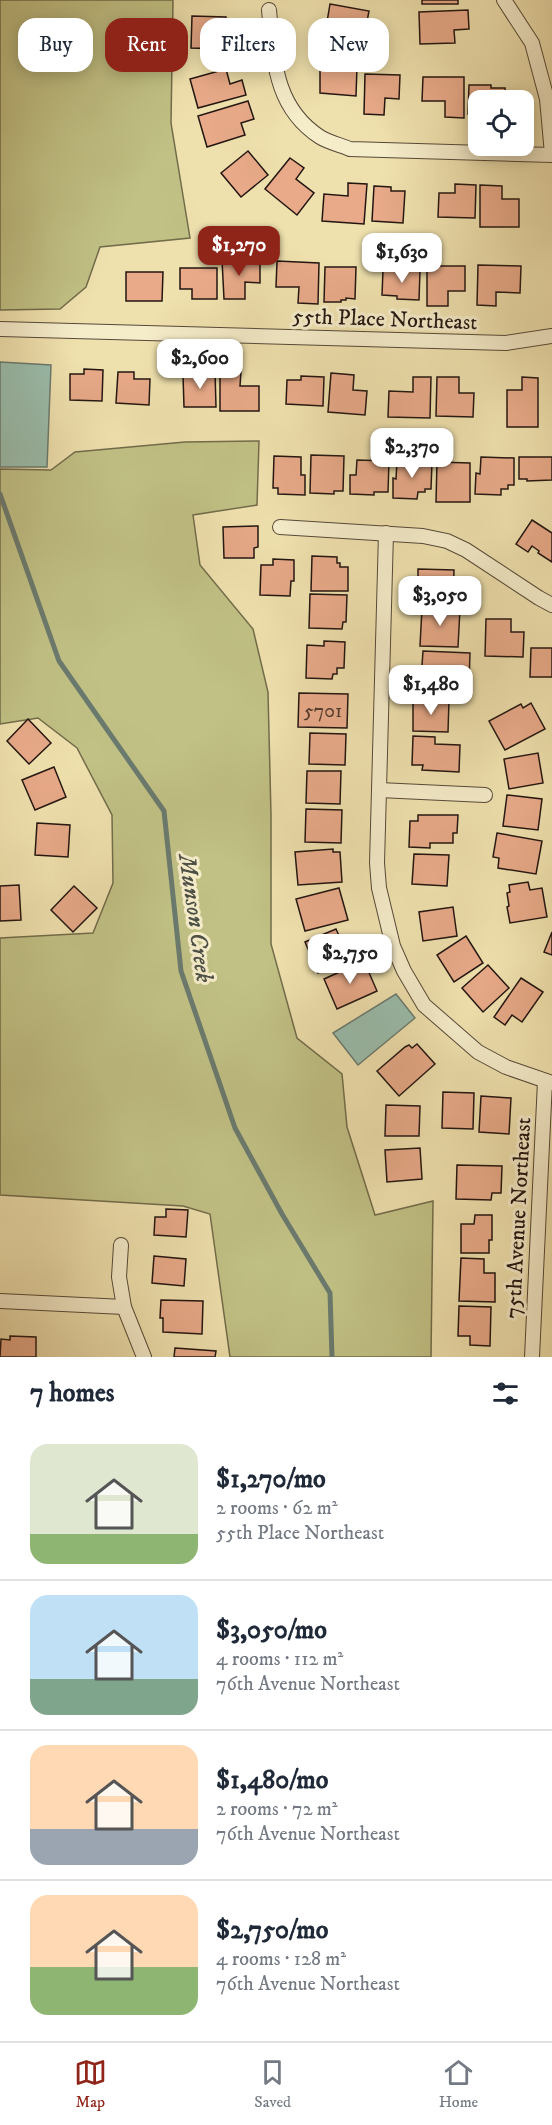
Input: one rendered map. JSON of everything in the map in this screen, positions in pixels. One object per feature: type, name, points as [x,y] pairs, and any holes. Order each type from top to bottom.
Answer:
[{"type":"street","points":[[269,10],[274,59],[282,94],[298,119],[321,138],[350,148],[552,154],[548,99],[532,43],[504,0]]},
{"type":"street","name":"55th Place Northeast","points":[[0,329],[506,343],[552,336]]},
{"type":"street","points":[[280,527],[423,536],[457,546],[552,605]]},
{"type":"street","points":[[386,533],[377,863],[385,921],[400,963],[424,1005],[478,1052],[506,1068],[549,1082]]},
{"type":"street","points":[[379,790],[485,795]]},
{"type":"street","name":"75th Avenue Northeast","points":[[532,1357],[549,1082]]},
{"type":"street","points":[[121,1245],[119,1277],[124,1307],[144,1357]]},
{"type":"street","points":[[0,1301],[124,1307]]},
{"type":"green space","points":[[0,0],[173,0],[173,18],[105,18],[105,72],[172,72],[171,123],[190,238],[100,247],[86,287],[60,309],[0,310]]},
{"type":"green space","points":[[259,441],[257,505],[193,515],[200,565],[253,629],[268,692],[271,944],[297,1038],[342,1074],[347,1127],[375,1215],[433,1201],[431,1357],[230,1357],[210,1214],[183,1206],[0,1195],[0,938],[93,933],[113,883],[112,815],[77,748],[38,718],[0,724],[0,469],[51,470],[75,452],[185,442]]},
{"type":"shaded area","points":[[0,362],[51,365],[47,467],[0,467]]},
{"type":"shaded area","points":[[396,994],[415,1018],[358,1065],[333,1033]]},
{"type":"building","points":[[422,0],[458,0],[458,4],[422,4]]},
{"type":"building","points":[[330,4],[369,11],[368,18],[328,18]]},
{"type":"building","points":[[468,10],[469,29],[454,30],[455,43],[420,44],[419,12]]},
{"type":"building","points":[[192,16],[226,17],[200,18],[200,48],[191,48]]},
{"type":"building","points":[[215,72],[227,72],[230,84],[242,80],[246,95],[198,108],[190,79]]},
{"type":"building","points":[[320,72],[357,72],[356,96],[320,93]]},
{"type":"building","points":[[365,74],[400,75],[399,99],[385,98],[384,115],[364,114]]},
{"type":"building","points":[[423,77],[464,77],[464,118],[445,117],[445,101],[422,101]]},
{"type":"building","points":[[469,85],[491,85],[491,88],[505,88],[505,90],[469,90]]},
{"type":"building","points":[[248,101],[254,119],[241,123],[245,135],[207,147],[198,116]]},
{"type":"building","points":[[248,151],[268,175],[241,197],[221,173]]},
{"type":"building","points":[[290,158],[304,168],[296,179],[314,193],[297,215],[265,189]]},
{"type":"building","points":[[348,183],[367,184],[364,224],[322,221],[324,194],[348,196]]},
{"type":"building","points":[[455,184],[476,185],[475,218],[438,217],[439,193],[455,193]]},
{"type":"building","points":[[480,185],[502,186],[502,199],[519,199],[519,227],[480,227]]},
{"type":"building","points":[[374,186],[391,187],[391,191],[405,191],[403,223],[372,221]]},
{"type":"building","points":[[222,260],[260,260],[260,283],[245,282],[245,299],[224,299]]},
{"type":"building","points":[[277,261],[319,263],[318,304],[298,303],[299,287],[276,287]]},
{"type":"building","points":[[478,265],[521,266],[520,293],[496,292],[496,306],[477,305]]},
{"type":"building","points":[[427,266],[465,266],[465,291],[448,291],[448,306],[427,306]]},
{"type":"building","points":[[325,267],[356,267],[355,299],[346,298],[341,302],[324,302]]},
{"type":"building","points":[[180,268],[217,268],[217,299],[192,299],[192,289],[180,289]]},
{"type":"building","points":[[383,270],[420,271],[419,300],[397,299],[397,296],[382,295]]},
{"type":"building","points":[[126,272],[163,272],[162,301],[126,301]]},
{"type":"building","points":[[84,369],[103,370],[102,401],[70,400],[70,374],[84,374]]},
{"type":"building","points":[[196,371],[215,371],[216,407],[184,407],[183,375],[196,375]]},
{"type":"building","points":[[220,371],[241,371],[240,386],[259,386],[259,411],[220,411]]},
{"type":"building","points":[[118,372],[134,372],[134,379],[150,379],[149,405],[116,403]]},
{"type":"building","points":[[331,373],[354,375],[353,390],[367,391],[365,415],[328,412]]},
{"type":"building","points":[[301,376],[324,377],[323,406],[286,404],[287,380],[301,380]]},
{"type":"building","points":[[413,377],[431,377],[430,418],[388,417],[389,391],[413,392]]},
{"type":"building","points":[[437,377],[459,377],[459,393],[474,393],[473,417],[436,416]]},
{"type":"building","points":[[522,377],[538,378],[538,427],[507,427],[507,390],[522,390]]},
{"type":"building","points":[[311,455],[344,456],[343,491],[334,491],[334,494],[310,493]]},
{"type":"building","points":[[274,456],[301,457],[301,475],[305,475],[305,495],[278,494],[278,488],[273,488]]},
{"type":"building","points":[[481,457],[514,458],[514,485],[508,485],[508,489],[501,489],[501,495],[475,494],[476,473],[480,474]]},
{"type":"building","points":[[519,457],[552,457],[552,480],[519,479]]},
{"type":"building","points":[[357,460],[389,461],[388,492],[374,492],[374,495],[350,494],[350,475],[356,475]]},
{"type":"building","points":[[397,461],[432,462],[431,489],[418,492],[417,499],[393,498],[393,478],[396,479]]},
{"type":"building","points":[[437,462],[470,463],[470,502],[436,502]]},
{"type":"building","points":[[532,520],[552,533],[552,562],[532,546],[528,552],[516,544]]},
{"type":"building","points":[[258,526],[258,547],[254,548],[254,558],[224,558],[223,527]]},
{"type":"building","points":[[312,556],[337,557],[340,567],[348,567],[348,591],[311,591]]},
{"type":"building","points":[[273,559],[294,560],[294,581],[291,581],[290,596],[260,595],[261,565],[273,565]]},
{"type":"building","points":[[418,569],[454,570],[453,601],[418,600]]},
{"type":"building","points":[[310,594],[347,595],[346,622],[343,622],[342,629],[309,628]]},
{"type":"building","points":[[422,608],[460,609],[458,647],[420,646]]},
{"type":"building","points":[[486,619],[511,619],[511,632],[524,632],[523,657],[485,656]]},
{"type":"building","points":[[324,641],[345,642],[344,668],[337,668],[337,674],[333,674],[332,679],[306,678],[307,645],[324,646]]},
{"type":"building","points":[[531,648],[552,648],[552,677],[530,677]]},
{"type":"building","points":[[423,651],[470,653],[469,683],[460,682],[459,691],[432,689],[432,684],[428,684],[429,681],[421,680]]},
{"type":"building","points":[[299,693],[348,694],[347,728],[298,727]]},
{"type":"building","points":[[413,700],[449,700],[448,732],[413,731]]},
{"type":"building","points":[[531,703],[545,729],[505,750],[489,721],[521,704],[523,708]]},
{"type":"building","points":[[28,719],[51,743],[29,764],[7,741]]},
{"type":"building","points":[[310,733],[346,734],[345,765],[309,764]]},
{"type":"building","points":[[413,736],[435,737],[435,744],[460,745],[459,772],[422,770],[423,765],[412,765]]},
{"type":"building","points":[[538,753],[543,783],[509,789],[504,759]]},
{"type":"building","points":[[54,767],[66,797],[35,810],[22,780]]},
{"type":"building","points":[[307,771],[341,771],[340,804],[306,803]]},
{"type":"building","points":[[507,795],[542,799],[538,830],[503,826]]},
{"type":"building","points":[[306,809],[342,810],[341,843],[305,842]]},
{"type":"building","points":[[418,815],[458,815],[457,833],[453,833],[453,843],[430,843],[430,848],[409,847],[410,821],[418,821]]},
{"type":"building","points":[[37,823],[70,825],[68,857],[35,855]]},
{"type":"building","points":[[497,833],[542,841],[536,874],[498,868],[499,858],[493,857]]},
{"type":"building","points":[[333,849],[333,852],[340,852],[342,882],[298,885],[295,852]]},
{"type":"building","points":[[414,854],[449,855],[447,886],[412,884]]},
{"type":"building","points":[[528,882],[530,890],[542,888],[547,917],[510,923],[507,907],[509,906],[507,893],[510,892],[509,885]]},
{"type":"building","points":[[19,885],[21,920],[0,921],[0,886]]},
{"type":"building","points":[[74,886],[97,908],[73,932],[51,910]]},
{"type":"building","points":[[339,888],[348,920],[305,931],[296,899]]},
{"type":"building","points":[[453,907],[457,936],[423,941],[419,912]]},
{"type":"building","points":[[336,929],[341,940],[351,935],[360,956],[318,973],[305,942]]},
{"type":"building","points":[[552,932],[552,955],[544,952]]},
{"type":"building","points":[[466,936],[483,963],[454,982],[437,955]]},
{"type":"building","points":[[364,961],[377,991],[337,1009],[324,979]]},
{"type":"building","points":[[488,965],[509,988],[483,1012],[462,988]]},
{"type":"building","points":[[521,978],[543,992],[522,1022],[512,1015],[505,1025],[494,1017]]},
{"type":"building","points":[[417,1044],[435,1064],[399,1096],[377,1071],[405,1047],[409,1045],[412,1048]]},
{"type":"building","points":[[443,1092],[474,1093],[473,1129],[442,1128]]},
{"type":"building","points":[[481,1096],[511,1098],[509,1134],[479,1132]]},
{"type":"building","points":[[386,1105],[420,1106],[419,1136],[385,1136]]},
{"type":"building","points":[[420,1148],[422,1179],[387,1182],[385,1150]]},
{"type":"building","points":[[457,1165],[502,1166],[501,1193],[492,1193],[491,1200],[456,1199]]},
{"type":"building","points":[[166,1209],[188,1210],[186,1237],[154,1235],[155,1217],[166,1217]]},
{"type":"building","points":[[475,1215],[492,1215],[492,1240],[489,1240],[489,1253],[461,1253],[461,1224],[474,1224]]},
{"type":"building","points":[[154,1256],[186,1259],[184,1286],[152,1283]]},
{"type":"building","points":[[461,1258],[484,1259],[484,1273],[495,1273],[495,1302],[459,1301]]},
{"type":"building","points":[[161,1300],[203,1301],[202,1334],[163,1332],[163,1318],[160,1318]]},
{"type":"building","points":[[459,1306],[491,1307],[490,1346],[470,1345],[470,1336],[458,1336]]},
{"type":"building","points":[[10,1336],[36,1337],[36,1357],[0,1357],[1,1339],[10,1340]]},
{"type":"building","points":[[175,1348],[216,1351],[215,1357],[174,1357]]},
{"type":"waterway","name":"Munson Creek","points":[[0,494],[59,661],[164,811],[181,971],[235,1128],[282,1214],[330,1293],[332,1357]]}]
